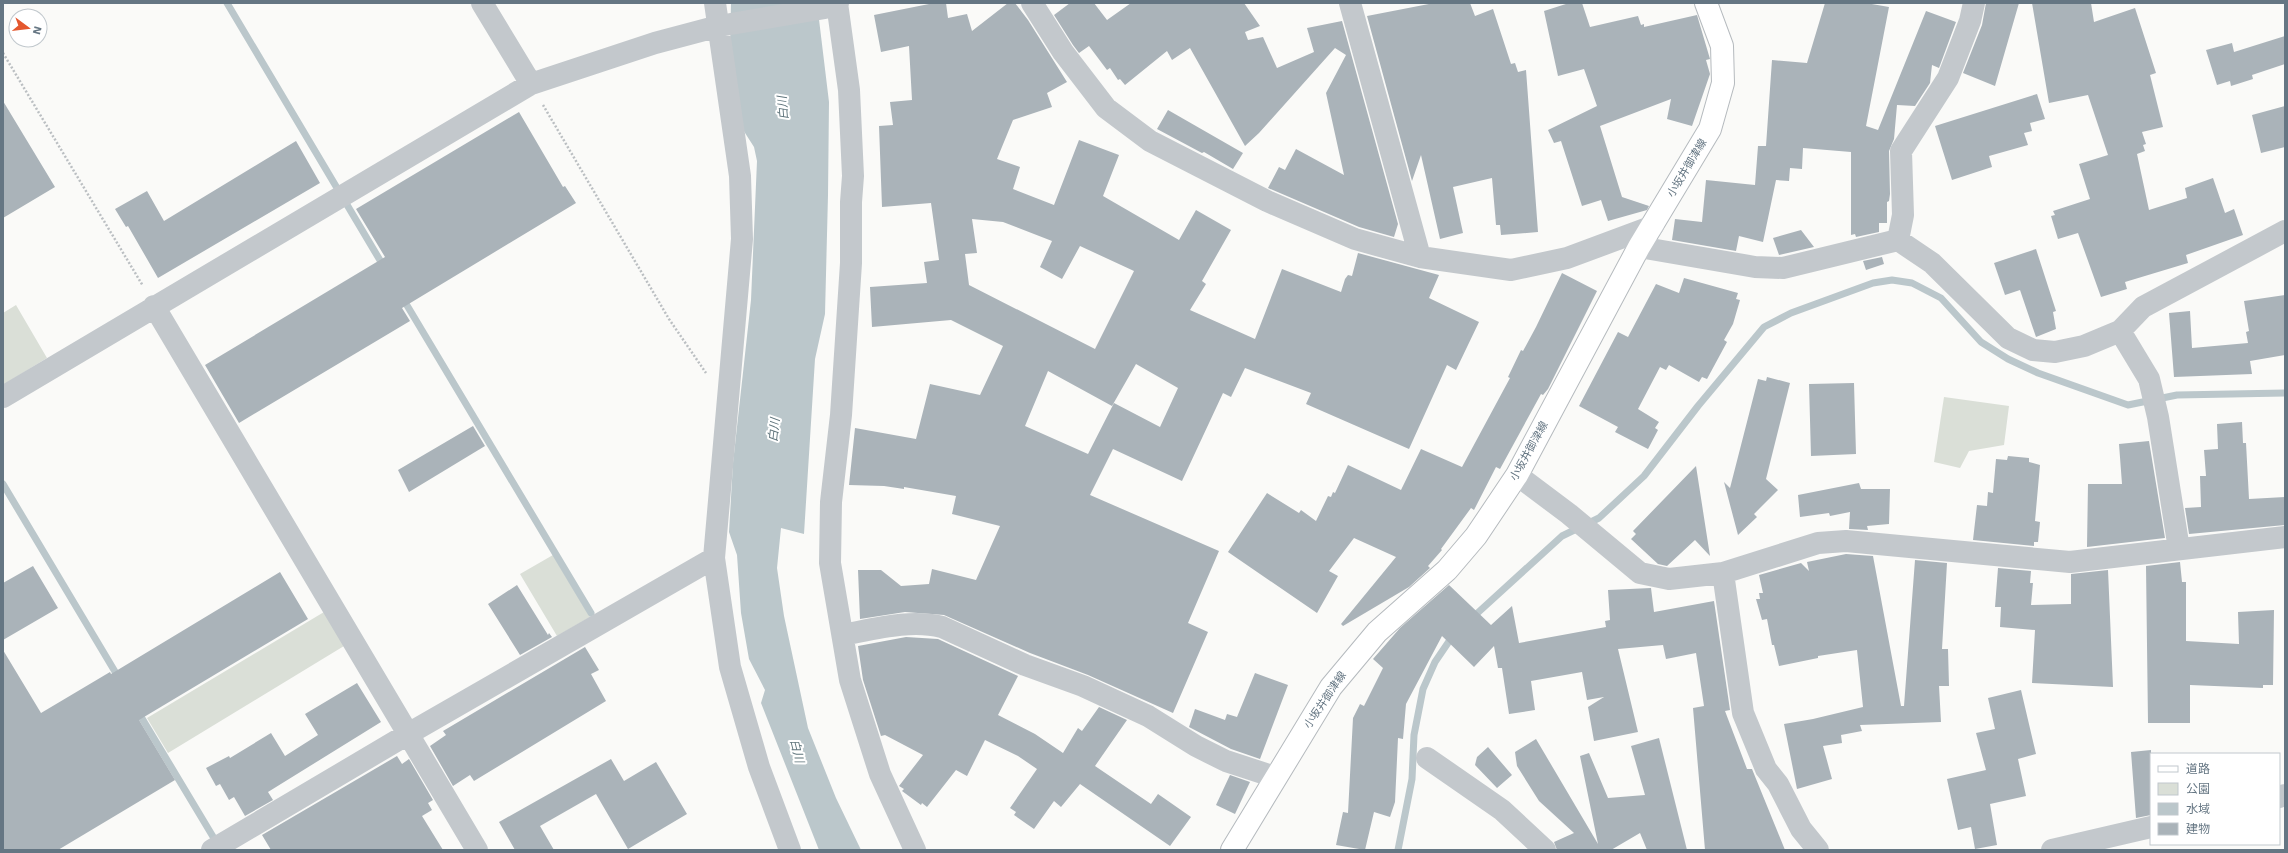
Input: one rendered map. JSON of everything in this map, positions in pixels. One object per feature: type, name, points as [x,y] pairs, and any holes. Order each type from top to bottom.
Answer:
[{"type":"main road","name":"小坂井御津線","points":[[1232,850],[1331,686],[1377,632],[1447,570],[1476,536],[1517,476],[1639,247],[1710,129],[1723,83],[1722,46],[1706,3]]},
{"type":"street","points":[[482,3],[531,84]]},
{"type":"street","points":[[714,3],[723,26],[740,176],[742,239],[726,403],[714,558],[730,667],[759,767],[790,850]]},
{"type":"street","points":[[1032,3],[1064,52],[1106,108],[1150,141],[1267,201],[1355,239],[1420,257],[1511,270],[1567,258],[1652,226]]},
{"type":"street","points":[[1350,3],[1420,257]]},
{"type":"street","points":[[1898,240],[1903,215],[1901,151],[1948,78],[1970,21],[1974,3]]},
{"type":"street","points":[[3,397],[154,306],[531,84],[655,43],[723,26],[834,4],[849,90],[853,176],[851,271],[841,415],[831,502],[830,563],[850,680],[880,774],[915,850]]},
{"type":"street","points":[[1639,247],[1755,267],[1783,268],[1898,240],[1932,263],[2008,338],[2033,350],[2055,352],[2084,346],[2120,331],[2143,307],[2285,231]]},
{"type":"street","points":[[154,306],[477,850]]},
{"type":"street","points":[[2120,331],[2149,379],[2158,417],[2179,549]]},
{"type":"street","points":[[1517,476],[1569,514],[1640,573],[1669,579],[1723,573],[1818,543],[1846,541],[2070,562],[2285,537]]},
{"type":"street","points":[[212,850],[408,734],[714,558]]},
{"type":"street","points":[[1723,573],[1743,713],[1766,769],[1778,784],[1801,829],[1818,850]]},
{"type":"street","points":[[843,635],[903,624],[928,624],[942,627],[1018,662],[1083,686],[1148,716],[1196,746],[1226,761],[1275,777]]},
{"type":"street","points":[[1427,758],[1502,810],[1545,850]]},
{"type":"street","points":[[2052,850],[2150,827]]},
{"type":"path","points":[[3,53],[154,306]]},
{"type":"path","points":[[531,84],[669,319],[726,403]]},
{"type":"green space","points":[[16,305],[47,358],[3,385],[3,313]]},
{"type":"green space","points":[[1944,397],[2009,406],[2004,445],[1969,451],[1960,468],[1934,462]]},
{"type":"green space","points":[[553,555],[590,617],[557,636],[520,574]]},
{"type":"green space","points":[[324,612],[344,646],[168,753],[147,718]]},
{"type":"water","name":"白川","points":[[731,3],[817,3],[829,102],[825,314],[815,359],[804,534],[781,528],[777,568],[784,616],[808,728],[836,798],[861,850],[819,850],[761,703],[765,690],[749,659],[741,613],[737,555],[729,532],[733,463],[751,300],[757,161],[754,147],[738,122],[730,52]]},
{"type":"building","points":[[934,3],[946,3],[948,18],[967,14],[972,31],[1008,3],[1015,3],[1028,20],[1067,82],[1047,93],[1052,107],[1013,120],[997,159],[1020,167],[1013,189],[1054,205],[1079,140],[1119,155],[1103,196],[1179,240],[1196,210],[1231,230],[1202,281],[1206,284],[1190,310],[1255,339],[1282,269],[1341,292],[1345,279],[1348,275],[1352,276],[1358,253],[1439,275],[1429,298],[1479,322],[1456,370],[1447,365],[1409,449],[1306,404],[1311,393],[1245,368],[1231,397],[1223,393],[1182,481],[1113,449],[1090,495],[1219,551],[1188,623],[1208,632],[1173,713],[1088,675],[1030,653],[944,615],[905,612],[860,619],[858,570],[881,570],[901,586],[929,584],[932,569],[976,580],[1000,526],[952,514],[956,496],[904,487],[904,489],[884,486],[849,485],[855,428],[916,439],[930,384],[980,395],[1003,346],[951,320],[872,327],[870,287],[927,283],[924,262],[939,260],[931,203],[882,207],[879,126],[893,125],[890,102],[912,100],[909,46],[881,52],[874,15]],"holes":[[[972,219],[1003,222],[1052,241],[1040,267],[1062,279],[1080,246],[1134,271],[1095,349],[969,285],[965,254],[977,253]],[[1136,364],[1178,388],[1160,427],[1114,403],[1088,454],[1025,426],[1048,371],[1112,406]]]},
{"type":"building","points":[[1070,3],[1094,3],[1107,20],[1131,3],[1244,3],[1260,26],[1245,32],[1248,40],[1263,37],[1277,68],[1314,52],[1307,28],[1342,21],[1398,224],[1394,237],[1359,227],[1268,188],[1279,167],[1285,170],[1296,149],[1344,175],[1326,93],[1346,55],[1335,48],[1259,133],[1245,146],[1190,48],[1172,60],[1167,51],[1125,85],[1120,79],[1118,80],[1110,68],[1107,70],[1089,46],[1079,53],[1073,45],[1054,15]]},
{"type":"building","points":[[1434,3],[1470,3],[1475,16],[1493,9],[1511,64],[1515,63],[1518,72],[1526,70],[1538,232],[1501,235],[1500,225],[1496,225],[1492,178],[1453,187],[1463,233],[1440,239],[1421,155],[1412,181],[1367,16]]},
{"type":"building","points":[[1569,3],[1582,3],[1590,27],[1638,16],[1641,25],[1644,24],[1644,27],[1697,15],[1710,59],[1706,60],[1710,74],[1692,126],[1667,119],[1671,99],[1600,126],[1622,197],[1649,206],[1647,210],[1608,221],[1601,200],[1582,206],[1561,141],[1554,143],[1548,130],[1597,106],[1584,69],[1558,76],[1544,11]]},
{"type":"building","points":[[1825,3],[1866,3],[1889,7],[1866,126],[1878,130],[1926,11],[1956,22],[1939,68],[1932,65],[1930,83],[1915,106],[1897,105],[1894,139],[1889,151],[1890,194],[1889,201],[1887,202],[1887,223],[1879,223],[1879,232],[1856,237],[1855,234],[1851,235],[1851,152],[1803,148],[1802,169],[1790,168],[1789,181],[1776,180],[1763,242],[1739,236],[1736,251],[1672,240],[1675,219],[1702,222],[1706,180],[1755,185],[1758,146],[1766,146],[1772,60],[1807,63]]},
{"type":"building","points":[[1986,3],[2019,3],[1995,86],[1963,73],[1982,25]]},
{"type":"building","points":[[2032,3],[2091,3],[2094,22],[2135,8],[2156,73],[2150,75],[2163,127],[2142,132],[2146,144],[2143,145],[2145,151],[2137,154],[2149,210],[2187,198],[2185,188],[2213,178],[2225,213],[2234,209],[2243,235],[2186,255],[2188,263],[2125,282],[2127,289],[2101,297],[2078,233],[2058,239],[2051,216],[2055,215],[2053,211],[2090,199],[2079,164],[2108,155],[2088,95],[2049,103]]},
{"type":"building","points":[[2285,36],[2285,64],[2252,75],[2253,79],[2231,86],[2230,81],[2217,85],[2206,50],[2232,43],[2234,52]]},
{"type":"building","points":[[2037,94],[2045,119],[2030,123],[2032,131],[2024,133],[2028,145],[1989,156],[1992,167],[1952,180],[1935,126]]},
{"type":"building","points":[[3,101],[55,187],[3,218]]},
{"type":"building","points":[[2285,106],[2285,147],[2261,153],[2252,115]]},
{"type":"building","points":[[1168,110],[1243,153],[1233,169],[1204,152],[1202,153],[1157,129]]},
{"type":"building","points":[[519,112],[563,187],[565,186],[576,203],[402,308],[410,321],[239,423],[205,365],[385,257],[356,209]]},
{"type":"building","points":[[296,141],[320,183],[158,278],[128,226],[126,227],[115,209],[147,191],[164,221]]},
{"type":"building","points":[[1801,230],[1814,247],[1779,255],[1773,238]]},
{"type":"building","points":[[2036,249],[2056,311],[2053,312],[2056,329],[2036,337],[2020,290],[2005,295],[1994,263]]},
{"type":"building","points":[[1882,257],[1884,264],[1866,270],[1863,261]]},
{"type":"building","points":[[1562,273],[1597,291],[1548,389],[1543,395],[1541,394],[1500,469],[1496,467],[1474,510],[1471,508],[1441,549],[1442,550],[1428,566],[1430,568],[1409,587],[1343,626],[1341,624],[1396,557],[1354,538],[1329,571],[1338,576],[1317,613],[1228,552],[1267,493],[1299,513],[1301,510],[1316,521],[1328,496],[1331,497],[1333,492],[1335,493],[1348,465],[1401,490],[1421,449],[1462,467],[1510,378],[1508,377],[1521,350],[1523,351],[1536,327]]},
{"type":"building","points":[[1684,278],[1738,293],[1736,299],[1740,300],[1733,324],[1724,340],[1727,342],[1707,379],[1702,377],[1699,382],[1669,365],[1666,370],[1660,367],[1638,409],[1659,422],[1655,428],[1658,430],[1648,449],[1615,432],[1618,427],[1579,406],[1618,332],[1628,337],[1656,284],[1679,293]]},
{"type":"building","points":[[2285,295],[2285,355],[2250,361],[2252,374],[2174,377],[2169,313],[2190,311],[2192,348],[2248,343],[2246,332],[2249,331],[2244,301]]},
{"type":"building","points":[[1767,377],[1790,383],[1766,479],[1778,490],[1754,514],[1757,517],[1738,535],[1724,482],[1730,488],[1758,379],[1766,381]]},
{"type":"building","points":[[1854,383],[1856,454],[1811,456],[1809,384]]},
{"type":"building","points":[[2242,422],[2243,443],[2246,443],[2249,499],[2285,497],[2285,525],[2189,534],[2185,508],[2201,507],[2200,476],[2206,476],[2204,450],[2218,449],[2217,424]]},
{"type":"building","points":[[473,426],[485,446],[409,492],[398,470]]},
{"type":"building","points":[[2149,441],[2165,538],[2087,547],[2088,484],[2122,484],[2119,444]]},
{"type":"building","points":[[2008,456],[2029,458],[2029,462],[2040,465],[2035,521],[2040,522],[2038,542],[2034,542],[2034,546],[1973,540],[1977,505],[1987,506],[1988,492],[1993,493],[1996,459],[2007,460]]},
{"type":"building","points":[[1696,466],[1710,556],[1695,540],[1667,566],[1658,564],[1631,539],[1636,534],[1633,531]]},
{"type":"building","points":[[1859,483],[1861,489],[1890,489],[1889,524],[1867,526],[1868,530],[1849,529],[1850,512],[1830,516],[1829,513],[1800,517],[1798,495]]},
{"type":"building","points":[[1846,554],[1873,556],[1901,706],[1904,706],[1915,560],[1947,563],[1942,649],[1948,649],[1949,686],[1939,686],[1941,722],[1860,725],[1862,731],[1841,735],[1842,743],[1823,746],[1832,779],[1797,789],[1784,724],[1813,719],[1863,707],[1857,650],[1818,656],[1818,658],[1779,666],[1774,645],[1772,645],[1767,619],[1762,620],[1756,599],[1760,599],[1759,593],[1763,593],[1759,575],[1801,563],[1809,571],[1807,562]]},
{"type":"building","points":[[2180,562],[2182,582],[2186,582],[2186,641],[2239,644],[2238,612],[2274,610],[2273,685],[2263,685],[2263,688],[2190,685],[2190,723],[2148,723],[2146,566]]},
{"type":"building","points":[[33,566],[58,608],[3,640],[3,583]]},
{"type":"building","points":[[1998,568],[2031,571],[2030,583],[2033,583],[2031,605],[2071,604],[2071,574],[2108,570],[2113,687],[2032,683],[2035,630],[2000,627],[2001,607],[1995,607]]},
{"type":"building","points":[[280,572],[308,619],[139,720],[175,780],[58,850],[3,850],[3,650],[41,713],[110,672],[111,674]]},
{"type":"building","points":[[517,585],[548,635],[549,633],[552,637],[520,655],[488,604]]},
{"type":"building","points":[[1449,585],[1491,625],[1512,606],[1519,643],[1606,627],[1605,621],[1610,620],[1608,590],[1651,588],[1654,612],[1714,601],[1730,710],[1725,711],[1747,769],[1752,769],[1785,850],[1705,850],[1693,708],[1704,706],[1696,653],[1666,659],[1663,645],[1618,649],[1638,732],[1594,741],[1588,707],[1604,697],[1587,700],[1582,672],[1531,681],[1535,710],[1509,714],[1502,668],[1498,668],[1494,646],[1474,667],[1442,636],[1406,704],[1403,739],[1398,738],[1395,802],[1390,817],[1374,812],[1365,850],[1336,845],[1343,812],[1348,813],[1353,718],[1360,704],[1364,706],[1383,668],[1373,659],[1400,628]]},
{"type":"building","points":[[906,637],[938,639],[1018,676],[998,715],[1035,734],[1063,753],[1078,728],[1082,731],[1099,707],[1127,720],[1095,766],[1151,804],[1158,794],[1191,817],[1170,846],[1080,784],[1061,807],[1054,801],[1034,829],[1014,815],[1016,812],[1010,808],[1037,769],[1018,756],[985,740],[967,776],[956,770],[927,807],[922,803],[921,805],[902,791],[904,789],[899,786],[923,755],[885,735],[881,736],[863,680],[858,646]]},
{"type":"building","points":[[585,647],[599,670],[591,674],[606,701],[474,781],[470,775],[453,786],[430,746],[446,735],[443,731]]},
{"type":"building","points":[[1255,673],[1288,685],[1260,759],[1231,749],[1189,727],[1195,709],[1225,720],[1227,714],[1237,717]]},
{"type":"building","points":[[357,683],[381,722],[268,792],[273,800],[245,816],[234,797],[229,800],[220,784],[216,786],[206,768],[229,756],[230,758],[271,733],[285,756],[318,735],[305,714]]},
{"type":"building","points":[[2021,690],[2036,754],[2018,759],[2026,796],[1990,804],[1997,845],[1975,849],[1971,827],[1958,830],[1947,779],[1986,770],[1976,733],[1995,729],[1988,698]]},
{"type":"building","points":[[1659,738],[1687,850],[1647,850],[1640,833],[1611,850],[1557,850],[1554,842],[1574,833],[1539,801],[1517,766],[1515,752],[1536,739],[1598,844],[1580,756],[1589,753],[1608,798],[1645,795],[1631,746]]},
{"type":"building","points":[[1488,747],[1512,775],[1497,788],[1475,765],[1477,757]]},
{"type":"building","points":[[2151,750],[2150,815],[2136,818],[2131,752]]},
{"type":"building","points":[[397,756],[402,764],[409,759],[433,800],[428,803],[432,810],[422,816],[443,850],[271,850],[262,835]]},
{"type":"building","points":[[611,759],[624,781],[656,762],[687,814],[628,849],[596,794],[540,826],[554,850],[515,850],[499,822]]},
{"type":"building","points":[[1230,775],[1250,782],[1235,814],[1216,805]]},
{"type":"waterway","points":[[227,3],[384,267]]},
{"type":"waterway","points":[[1472,618],[1562,536],[1599,518],[1644,476],[1698,406],[1764,327],[1791,313],[1873,283],[1892,280],[1912,283],[1941,298],[1981,342],[2008,359],[2038,373],[2128,405],[2177,395],[2285,393]]},
{"type":"waterway","points":[[402,297],[591,613]]},
{"type":"waterway","points":[[3,484],[120,680]]},
{"type":"waterway","points":[[1398,850],[1412,779],[1414,735],[1423,689],[1435,662],[1454,634]]},
{"type":"waterway","points":[[137,710],[215,840]]}]
